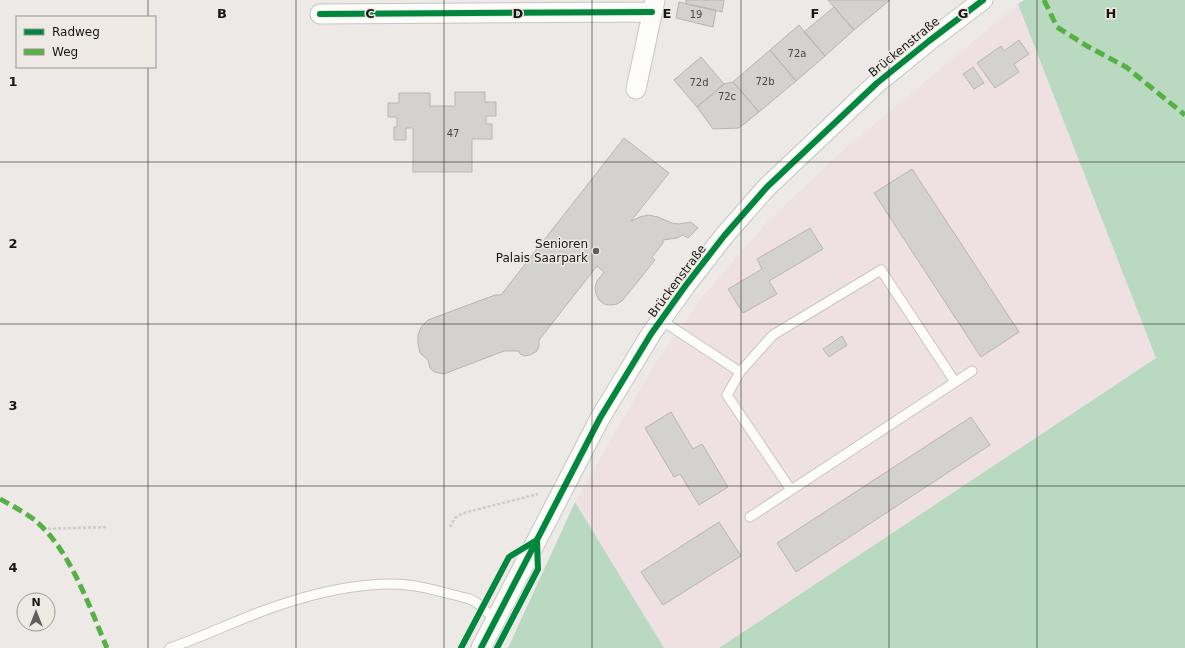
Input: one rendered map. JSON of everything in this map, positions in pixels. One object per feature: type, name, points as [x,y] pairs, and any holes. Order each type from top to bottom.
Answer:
[{"type":"street","name":"Brückenstraße","points":[[481,648],[600,418],[651,334],[724,236],[767,187],[877,83],[983,0]]},
{"type":"street","points":[[320,14],[654,6],[636,89]]},
{"type":"lane","points":[[791,490],[727,395],[740,372],[773,335],[881,270],[956,382]]},
{"type":"lane","points":[[661,320],[740,372]]},
{"type":"lane","points":[[750,517],[972,371]]},
{"type":"lane","points":[[170,648],[274,607],[321,593],[367,585],[393,584],[419,586],[470,599],[496,620]]},
{"type":"path","points":[[450,527],[455,518],[463,513],[563,488]]},
{"type":"path","points":[[43,529],[107,527]]},
{"type":"shaded area","points":[[1018,4],[1156,358],[719,648],[664,648],[575,502],[652,369],[704,295],[768,221],[841,152]]},
{"type":"green space","points":[[1024,0],[1185,0],[1185,648],[719,648],[1156,358],[1018,4]]},
{"type":"green space","points":[[575,502],[664,648],[508,648]]},
{"type":"building","points":[[686,0],[724,0],[722,12],[686,4]]},
{"type":"building","points":[[828,0],[890,0],[854,30]]},
{"type":"building","points":[[679,2],[716,10],[713,27],[676,18]]},
{"type":"building","points":[[834,7],[854,30],[825,56],[804,32]]},
{"type":"building","points":[[799,25],[825,56],[796,81],[770,50]]},
{"type":"building","points":[[1019,40],[1029,54],[1014,64],[1019,72],[995,88],[977,63],[1001,46],[1004,51]]},
{"type":"building","points":[[770,50],[796,81],[759,112],[733,82]]},
{"type":"building","points":[[701,57],[724,84],[697,107],[674,80]]},
{"type":"building","points":[[973,67],[984,83],[974,89],[963,74]]},
{"type":"building","points":[[733,82],[759,112],[739,128],[713,129],[697,107],[724,84]]},
{"type":"building","points":[[455,92],[485,92],[485,102],[496,102],[496,116],[486,116],[486,124],[492,124],[492,139],[472,139],[472,172],[413,172],[413,128],[406,128],[406,140],[394,140],[394,127],[397,127],[397,117],[388,117],[388,103],[399,103],[399,93],[430,93],[430,106],[455,106]]},
{"type":"building","name":"Senioren Palais Saarpark","points":[[624,138],[669,173],[631,221],[648,215],[658,217],[672,223],[679,224],[691,222],[698,228],[688,238],[683,235],[677,238],[663,240],[663,243],[652,257],[655,260],[622,301],[617,304],[604,304],[599,300],[595,287],[597,281],[604,272],[597,266],[539,340],[537,351],[530,355],[525,356],[520,354],[519,351],[504,351],[444,374],[434,372],[430,368],[428,360],[420,353],[418,335],[421,327],[428,320],[495,295],[501,295]]},
{"type":"building","points":[[912,169],[1019,332],[981,357],[874,193]]},
{"type":"building","points":[[810,228],[823,249],[769,281],[777,294],[743,313],[728,289],[762,269],[757,259]]},
{"type":"building","points":[[842,336],[847,345],[829,357],[823,349]]},
{"type":"building","points":[[671,412],[693,449],[702,444],[728,487],[699,505],[680,474],[674,477],[645,428]]},
{"type":"building","points":[[971,417],[990,445],[796,572],[777,543]]},
{"type":"building","points":[[719,522],[741,556],[663,605],[641,572]]},
{"type":"marked path","points":[[1044,0],[1057,27],[1087,46],[1126,67],[1185,115]]},
{"type":"marked path","points":[[0,499],[32,518],[57,544],[77,578],[107,648]]},
{"type":"cycle path","points":[[481,648],[600,418],[651,334],[686,285],[724,236],[767,187],[877,83],[983,0]]},
{"type":"cycle path","points":[[320,14],[652,12]]},
{"type":"cycle path","points":[[461,648],[509,557],[537,540]]},
{"type":"cycle path","points":[[497,648],[538,569],[537,542]]},
{"type":"place","name":"Senioren Palais Saarpark","points":[[596,251]]}]
